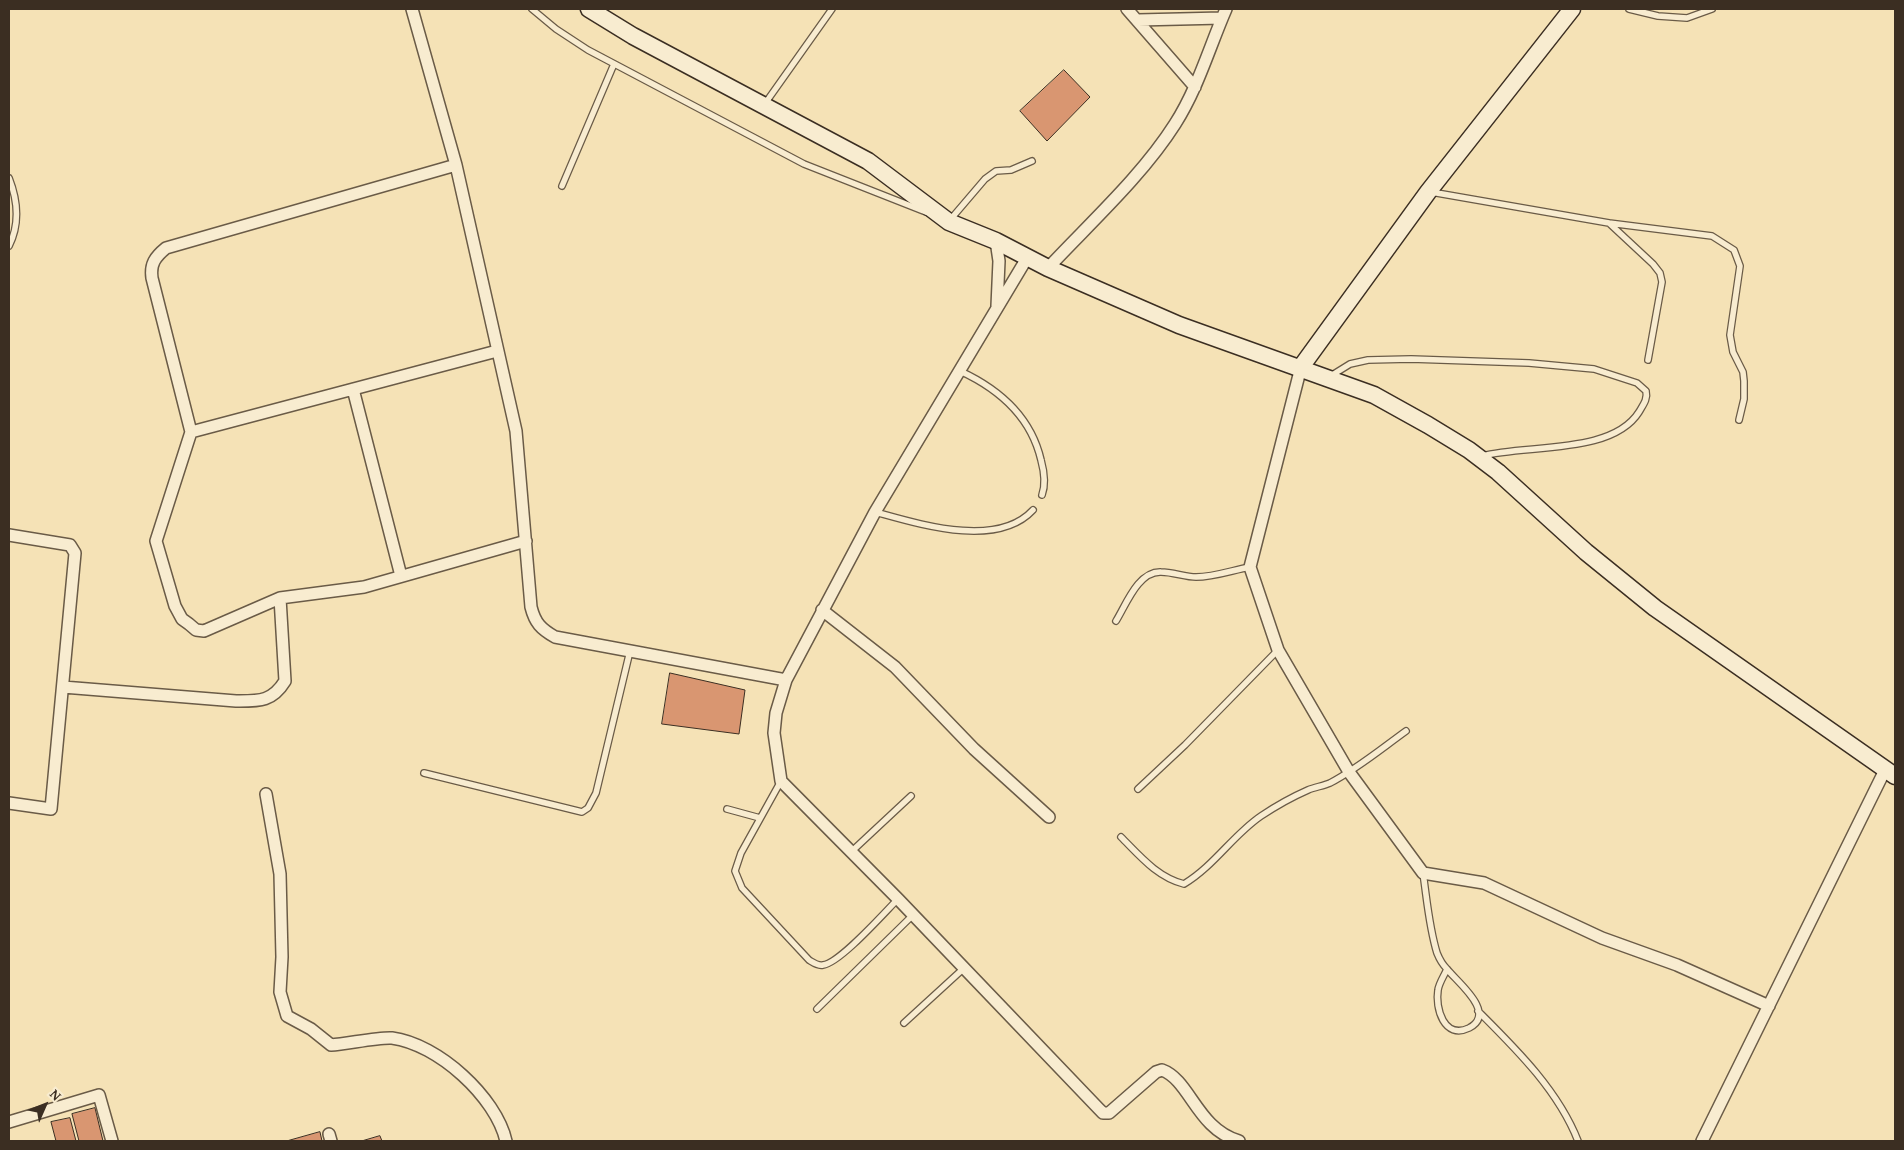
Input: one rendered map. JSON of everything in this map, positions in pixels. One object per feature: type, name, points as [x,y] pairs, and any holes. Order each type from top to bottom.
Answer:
[{"type":"street","points":[[412,9],[456,165],[516,431],[530,607],[534,620],[540,628],[555,637],[786,680]]},
{"type":"street","points":[[590,9],[633,36],[868,161],[949,222],[996,241],[1048,268],[1179,325],[1301,367],[1374,395],[1428,425],[1498,472],[1586,552],[1655,608],[1891,772],[1768,1006],[1702,1141]]},
{"type":"street","points":[[1127,9],[1195,87]]},
{"type":"street","points":[[1572,9],[1428,192],[1301,367],[1250,567],[1278,650],[1349,772],[1423,873],[1484,883],[1602,938],[1677,965],[1768,1006]]},
{"type":"street","points":[[1048,268],[1154,152],[1174,125],[1195,87],[1224,13],[1138,20]]},
{"type":"street","points":[[456,165],[166,248],[157,255],[150,266],[152,278],[191,432],[156,542],[182,619],[196,630],[204,630],[280,598],[364,587],[526,541]]},
{"type":"street","points":[[996,241],[998,261],[997,308]]},
{"type":"street","points":[[1027,258],[875,512],[786,680],[776,713],[774,733],[781,781],[898,899],[1103,1113],[1111,1112],[1156,1072],[1162,1070],[1175,1079],[1214,1129],[1226,1137],[1239,1141]]},
{"type":"street","points":[[191,432],[498,351]]},
{"type":"street","points":[[353,389],[401,576]]},
{"type":"street","points":[[9,535],[63,543],[73,547],[75,553],[51,809],[9,803]]},
{"type":"street","points":[[63,687],[236,700],[258,701],[268,698],[279,692],[285,681],[280,598]]},
{"type":"street","points":[[822,610],[895,667],[974,749],[1049,817]]},
{"type":"street","points":[[266,794],[280,874],[282,957],[280,992],[287,1016],[311,1029],[331,1045],[392,1038],[421,1048],[462,1074],[482,1094],[500,1121],[507,1141]]},
{"type":"street","points":[[9,1122],[99,1095],[112,1141]]},
{"type":"lane","points":[[532,9],[556,29],[614,64],[804,164],[949,222],[985,178],[996,171],[1011,170],[1032,162]]},
{"type":"lane","points":[[764,105],[832,9]]},
{"type":"lane","points":[[1630,9],[1658,16],[1687,18],[1712,9]]},
{"type":"lane","points":[[562,186],[614,64]]},
{"type":"lane","points":[[9,178],[14,191],[17,213],[15,234],[9,246]]},
{"type":"lane","points":[[1428,192],[1609,223],[1712,236],[1728,244],[1734,250],[1740,266],[1730,335],[1733,352],[1743,372],[1744,399],[1740,420]]},
{"type":"lane","points":[[1609,223],[1639,249],[1660,273],[1662,282],[1648,360]]},
{"type":"lane","points":[[1328,378],[1350,364],[1368,360],[1411,359],[1489,362],[1594,369],[1637,383],[1646,391],[1644,404],[1637,415],[1626,426],[1613,434],[1570,445],[1503,450],[1477,457]]},
{"type":"lane","points":[[960,371],[976,378],[1004,398],[1028,426],[1039,451],[1043,468],[1044,485],[1042,495]]},
{"type":"lane","points":[[875,512],[935,528],[957,530],[1008,526],[1020,522],[1033,510]]},
{"type":"lane","points":[[1116,621],[1140,581],[1152,574],[1160,572],[1205,577],[1250,567]]},
{"type":"lane","points":[[1138,789],[1185,745],[1278,650]]},
{"type":"lane","points":[[424,773],[582,812],[588,808],[596,793],[630,651]]},
{"type":"lane","points":[[1121,837],[1156,872],[1170,881],[1184,884],[1215,859],[1240,831],[1262,815],[1310,789],[1328,784],[1349,772],[1406,731]]},
{"type":"lane","points":[[781,781],[735,864],[737,880],[809,960],[819,965],[824,965],[839,958],[898,899]]},
{"type":"lane","points":[[851,852],[910,796]]},
{"type":"lane","points":[[727,809],[760,818]]},
{"type":"lane","points":[[1423,873],[1430,922],[1438,954],[1447,969],[1474,998],[1478,1011],[1542,1080],[1571,1122],[1578,1141]]},
{"type":"lane","points":[[817,1009],[913,915]]},
{"type":"lane","points":[[904,1023],[963,969]]},
{"type":"lane","points":[[1447,969],[1438,989],[1437,1007],[1441,1019],[1448,1027],[1458,1031],[1470,1028],[1476,1019],[1478,1011]]},
{"type":"building","points":[[1064,70],[1090,97],[1047,141],[1020,111]]},
{"type":"building","points":[[670,673],[745,690],[739,734],[662,724]]},
{"type":"building","points":[[95,1108],[103,1141],[79,1141],[72,1114]]},
{"type":"building","points":[[70,1118],[76,1141],[56,1141],[51,1122]]},
{"type":"building","points":[[320,1132],[322,1141],[287,1141]]},
{"type":"building","points":[[380,1136],[382,1141],[362,1141]]}]
